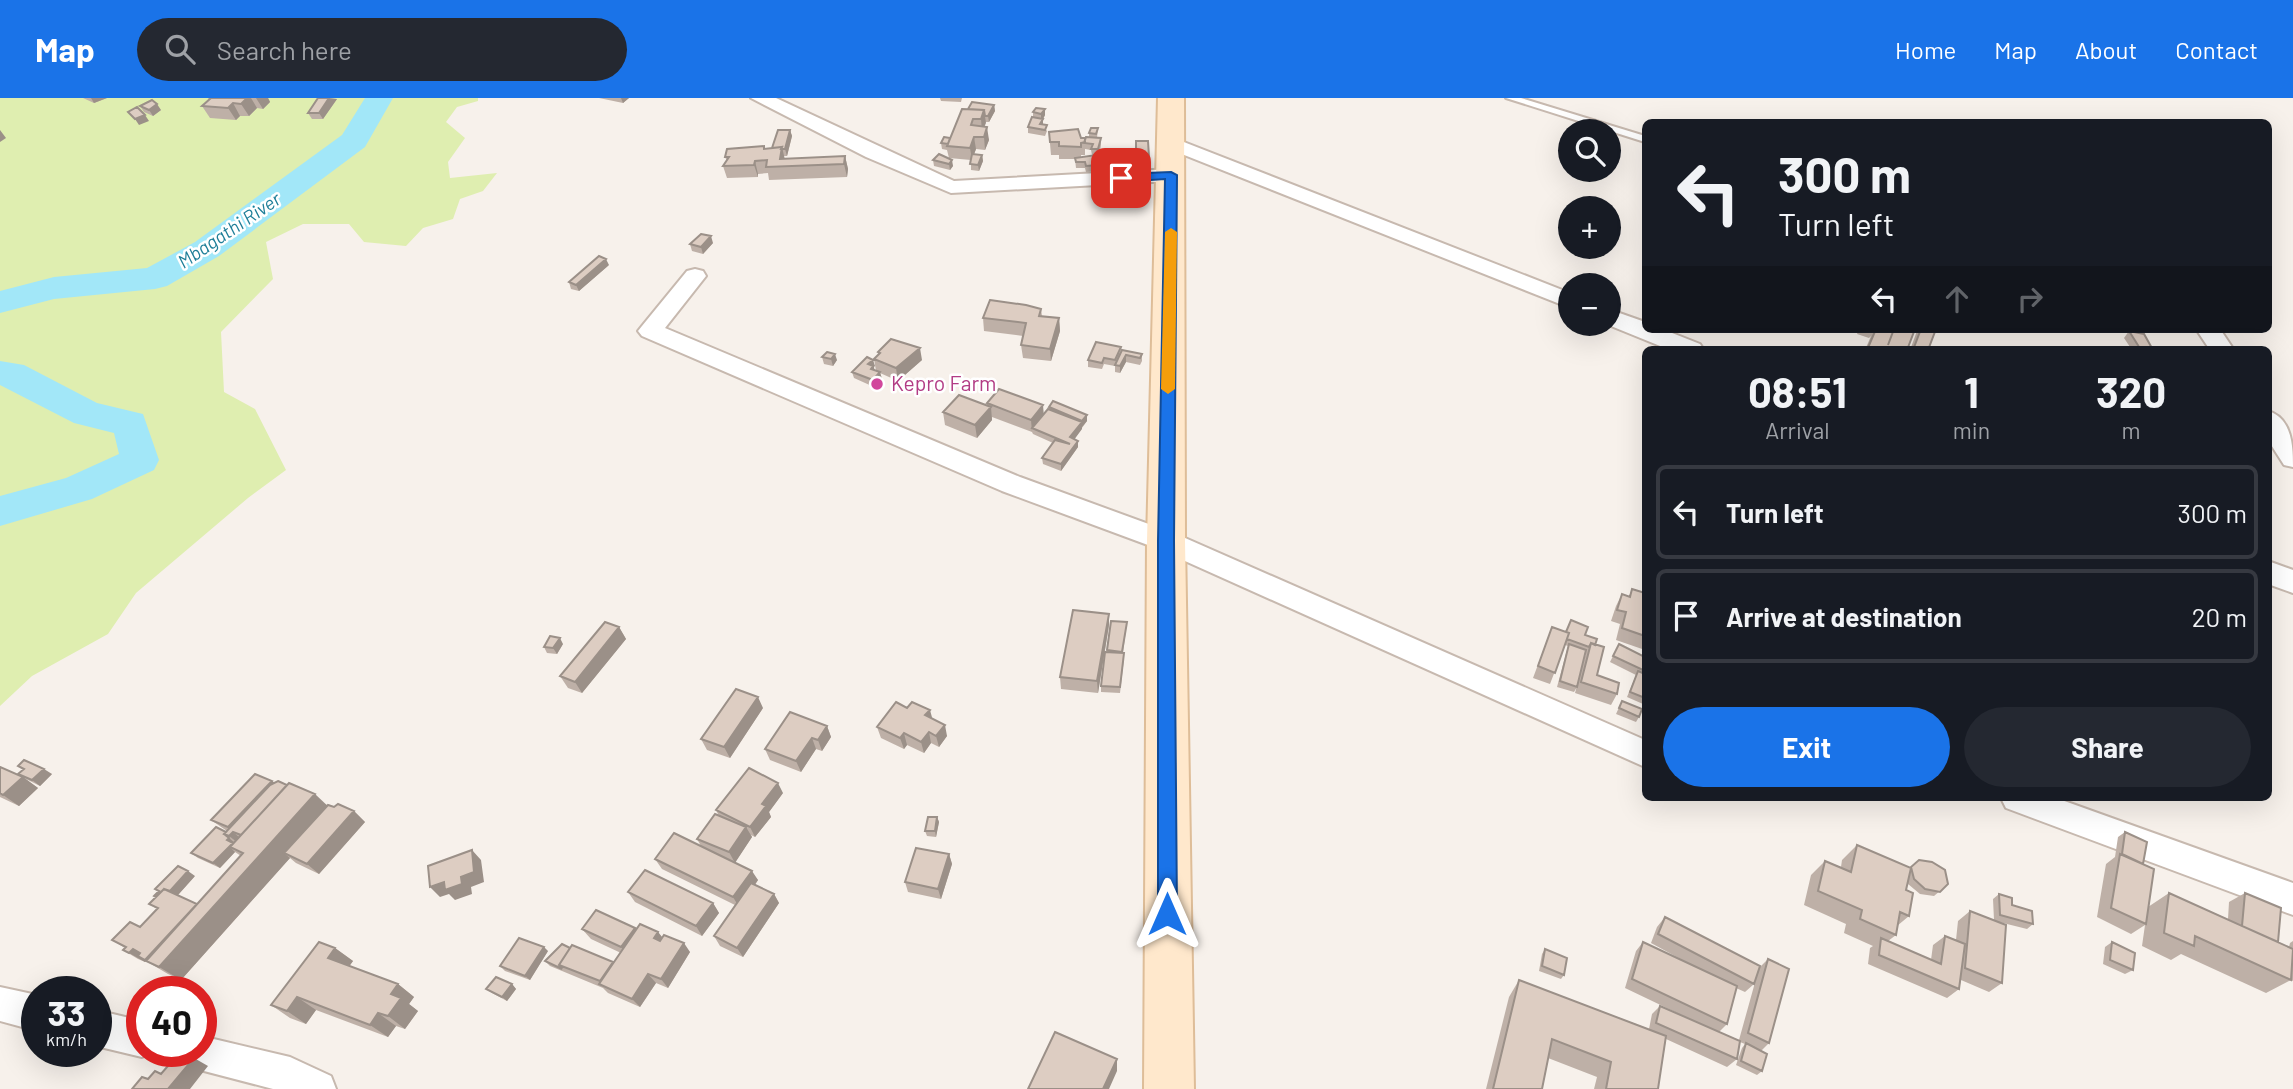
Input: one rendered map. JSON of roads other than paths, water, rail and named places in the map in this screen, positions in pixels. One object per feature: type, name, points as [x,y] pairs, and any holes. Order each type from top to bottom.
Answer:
[{"type":"street","points":[[761,98],[873,153],[951,187],[1171,159],[1558,297]]},
{"type":"street","points":[[1169,1089],[1166,541],[1171,98]]},
{"type":"street","points":[[695,276],[650,331],[1010,484],[1166,541],[1642,753]]},
{"type":"street","points":[[1621,321],[1642,330]]},
{"type":"street","points":[[1650,333],[1682,346]]},
{"type":"street","points":[[2272,426],[2293,458]]},
{"type":"street","points":[[2272,574],[2293,582]]},
{"type":"street","points":[[2025,801],[2293,899]]},
{"type":"street","points":[[0,1004],[21,1009]]},
{"type":"street","points":[[217,1058],[290,1075],[318,1089]]},
{"type":"lane","points":[[1511,98],[1642,138]]},
{"type":"waterway","name":"Mbagathi River","points":[[0,302],[54,288],[155,278],[207,249],[354,141],[379,98]]},
{"type":"waterway","name":"Mbagathi River","points":[[0,373],[11,374],[87,414],[130,423],[140,460],[78,489],[0,511]]},
{"type":"place","name":"Kepro Farm","points":[[877,384]]}]
